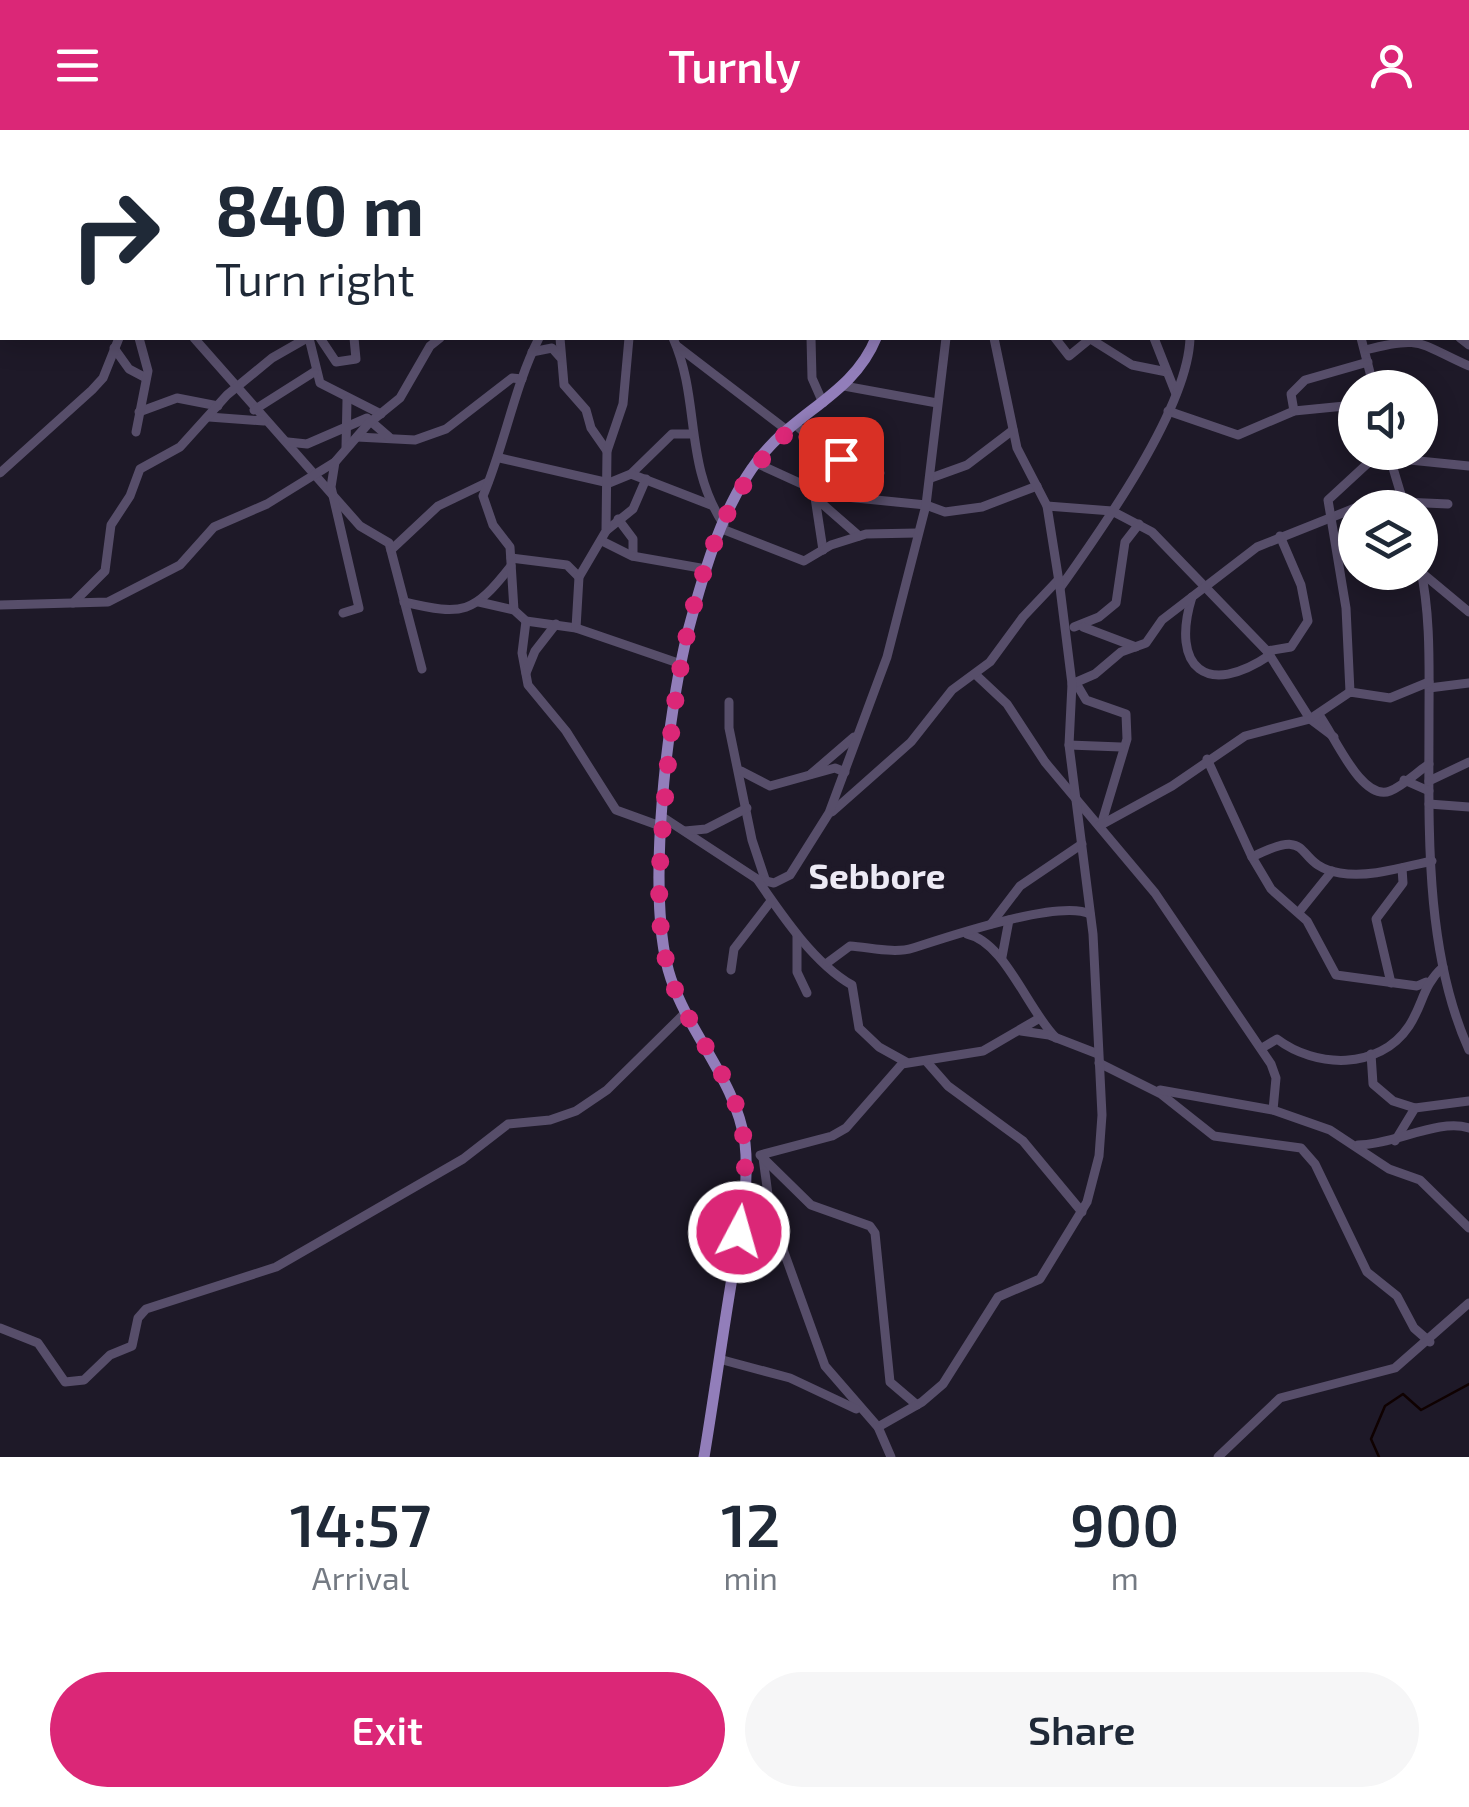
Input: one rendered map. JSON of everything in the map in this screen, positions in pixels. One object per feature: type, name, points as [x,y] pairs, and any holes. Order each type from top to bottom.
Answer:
[{"type":"main road","points":[[704,1457],[746,1158],[733,1097],[686,1013],[661,940],[658,895],[663,823],[682,664],[706,568],[756,463],[844,386],[862,366],[875,340]]},
{"type":"street","points":[[0,473],[92,390],[105,373],[119,340]]},
{"type":"street","points":[[136,432],[148,362],[141,340]]},
{"type":"street","points":[[198,340],[235,389],[360,526],[389,543],[422,669]]},
{"type":"street","points":[[72,603],[105,571],[111,525],[130,496],[140,468],[180,448],[235,389],[272,358],[304,340]]},
{"type":"street","points":[[308,340],[320,383],[376,418],[391,438]]},
{"type":"street","points":[[321,340],[336,362],[356,359],[354,340]]},
{"type":"street","points":[[0,605],[108,602],[171,570],[214,527],[267,504],[336,462],[409,386],[436,340]]},
{"type":"street","points":[[514,610],[510,547],[492,524],[483,496],[500,458],[522,380],[539,340]]},
{"type":"street","points":[[560,340],[564,385],[586,410],[591,428],[608,451]]},
{"type":"street","points":[[606,540],[608,451],[623,404],[629,340]]},
{"type":"street","points":[[811,340],[812,378],[823,403]]},
{"type":"street","points":[[526,622],[522,653],[528,685],[566,730],[616,810],[684,831],[761,881],[783,881],[830,813],[901,612],[931,478],[946,340]]},
{"type":"street","points":[[878,1427],[942,1384],[998,1297],[1040,1279],[1082,1212],[1098,1170],[1099,1059],[1078,802],[1069,745],[1074,684],[1069,628],[1047,506],[1013,430],[994,340]]},
{"type":"street","points":[[1057,340],[1069,356],[1088,340]]},
{"type":"street","points":[[1093,340],[1132,365],[1167,372]]},
{"type":"street","points":[[1155,340],[1176,394]]},
{"type":"street","points":[[830,813],[911,742],[945,697],[975,674],[1060,583],[1112,511],[1168,412],[1189,361],[1190,340]]},
{"type":"street","points":[[1361,340],[1370,370]]},
{"type":"street","points":[[1365,350],[1419,340]]},
{"type":"street","points":[[1426,340],[1469,366]]},
{"type":"street","points":[[675,342],[818,448],[880,473]]},
{"type":"street","points":[[675,342],[695,461],[723,527],[804,561],[859,536],[917,533]]},
{"type":"street","points":[[114,348],[129,368],[146,378]]},
{"type":"street","points":[[532,352],[552,348],[563,364]]},
{"type":"street","points":[[1294,411],[1291,394],[1298,384],[1368,362]]},
{"type":"street","points":[[105,373],[129,368]]},
{"type":"street","points":[[254,410],[314,372]]},
{"type":"street","points":[[357,437],[415,440],[446,429],[512,378],[522,380]]},
{"type":"street","points":[[844,386],[937,403]]},
{"type":"street","points":[[139,412],[177,398],[218,406]]},
{"type":"street","points":[[346,449],[350,425],[347,400]]},
{"type":"street","points":[[1168,412],[1238,434],[1294,411],[1338,407]]},
{"type":"street","points":[[209,416],[264,421]]},
{"type":"street","points":[[286,442],[307,444],[367,418],[376,418]]},
{"type":"street","points":[[931,478],[967,466],[1013,430]]},
{"type":"street","points":[[500,458],[608,483],[631,474],[670,436],[692,434]]},
{"type":"street","points":[[818,448],[823,550]]},
{"type":"street","points":[[336,462],[332,493],[359,608],[343,612]]},
{"type":"street","points":[[1438,462],[1469,466]]},
{"type":"street","points":[[756,463],[818,495],[859,536]]},
{"type":"street","points":[[1350,692],[1346,608],[1329,494],[1364,470]]},
{"type":"street","points":[[631,474],[711,505]]},
{"type":"street","points":[[576,628],[579,576],[640,498],[646,478]]},
{"type":"street","points":[[391,550],[438,506],[490,480]]},
{"type":"street","points":[[818,495],[926,505],[945,512],[977,508],[1037,486]]},
{"type":"street","points":[[608,500],[633,539],[634,556]]},
{"type":"street","points":[[1438,503],[1448,504]]},
{"type":"street","points":[[1047,506],[1112,511],[1152,532],[1197,591],[1268,653],[1369,788],[1385,793],[1429,764]]},
{"type":"street","points":[[1074,684],[1146,643],[1156,626],[1197,591],[1280,536],[1338,513]]},
{"type":"street","points":[[1069,628],[1099,617],[1116,603],[1125,542],[1138,524]]},
{"type":"street","points":[[1197,591],[1184,647],[1196,668],[1226,676],[1277,646],[1291,646],[1308,621],[1301,585],[1280,536]]},
{"type":"street","points":[[606,540],[634,556],[706,568]]},
{"type":"street","points":[[511,562],[567,565],[579,576]]},
{"type":"street","points":[[404,602],[453,612],[479,602],[511,562]]},
{"type":"street","points":[[1438,585],[1469,612]]},
{"type":"street","points":[[1422,590],[1429,685],[1432,861],[1443,966],[1454,1020],[1468,1045]]},
{"type":"street","points":[[479,602],[514,610],[526,622],[576,628],[682,664]]},
{"type":"street","points":[[526,673],[535,651],[556,624]]},
{"type":"street","points":[[1069,628],[1088,628],[1136,647]]},
{"type":"street","points":[[975,674],[1006,704],[1078,802],[1101,824],[1191,942],[1262,1048],[1276,1078],[1273,1110]]},
{"type":"street","points":[[1101,824],[1172,786],[1207,758],[1246,736],[1314,717],[1350,692],[1390,698],[1429,685],[1469,683]]},
{"type":"street","points":[[1074,684],[1086,700],[1126,714],[1127,739],[1121,747],[1101,824]]},
{"type":"street","points":[[729,702],[761,881],[797,935],[840,980],[852,985],[856,1020],[868,1038],[908,1063]]},
{"type":"street","points":[[811,774],[854,738]]},
{"type":"street","points":[[1069,745],[1121,747]]},
{"type":"street","points":[[1207,758],[1252,857],[1271,889],[1299,912],[1315,933],[1336,975],[1416,986],[1443,966]]},
{"type":"street","points":[[1404,780],[1429,786],[1469,762]]},
{"type":"street","points":[[740,768],[747,777],[770,786],[835,768],[845,772]]},
{"type":"street","points":[[1429,804],[1469,808]]},
{"type":"street","points":[[684,831],[706,828],[746,808]]},
{"type":"street","points":[[1252,857],[1292,842],[1332,871],[1358,875],[1432,861]]},
{"type":"street","points":[[991,924],[1020,886],[1082,844]]},
{"type":"street","points":[[1392,983],[1376,919],[1403,883],[1402,868]]},
{"type":"street","points":[[1299,912],[1318,894],[1332,871]]},
{"type":"street","points":[[731,970],[734,949],[771,900]]},
{"type":"street","points":[[827,963],[850,946],[911,949],[1009,920],[1087,910]]},
{"type":"street","points":[[1002,956],[1009,920]]},
{"type":"street","points":[[964,934],[988,943],[1002,956],[1038,1019],[1056,1038]]},
{"type":"street","points":[[797,935],[796,972],[807,992]]},
{"type":"street","points":[[1262,1048],[1277,1039],[1318,1061],[1355,1060],[1371,1054],[1407,1030],[1426,982]]},
{"type":"street","points":[[0,1328],[38,1343],[65,1382],[84,1380],[110,1355],[132,1346],[138,1318],[146,1309],[276,1267],[463,1159],[508,1124],[550,1120],[576,1111],[608,1090],[686,1013]]},
{"type":"street","points":[[746,1158],[832,1136],[846,1128],[892,1071],[908,1063],[983,1051],[1038,1019]]},
{"type":"street","points":[[1018,1030],[1056,1038],[1099,1059],[1150,1089],[1214,1136],[1301,1148],[1315,1164],[1367,1272],[1397,1296],[1410,1321],[1430,1342]]},
{"type":"street","points":[[1371,1054],[1373,1084],[1393,1101],[1415,1108],[1469,1101]]},
{"type":"street","points":[[926,1061],[948,1086],[1023,1141],[1082,1212]]},
{"type":"street","points":[[1150,1089],[1273,1110],[1358,1145],[1389,1169],[1420,1180],[1469,1228]]},
{"type":"street","points":[[1393,1143],[1415,1108]]},
{"type":"street","points":[[1358,1145],[1393,1143],[1453,1124],[1469,1128]]},
{"type":"street","points":[[761,1156],[811,1205],[870,1226],[875,1233],[890,1382],[916,1405]]},
{"type":"street","points":[[761,1156],[771,1216],[819,1352],[828,1372],[878,1427],[891,1457]]},
{"type":"street","points":[[1218,1457],[1280,1398],[1396,1368],[1430,1342],[1469,1303]]},
{"type":"street","points":[[1410,1321],[1415,1354]]},
{"type":"street","points":[[720,1359],[790,1378],[863,1412]]},
{"type":"waterway","points":[[1379,1457],[1371,1439],[1385,1406],[1403,1394],[1421,1410],[1469,1384]]},
{"type":"district","name":"Sebbore","points":[[877,875]]},
{"type":"route","points":[[739,1232],[746,1158],[738,1112],[724,1078],[672,983],[661,940],[658,895],[676,699],[690,622],[706,568],[756,463],[796,425],[816,446],[841,459]]}]
